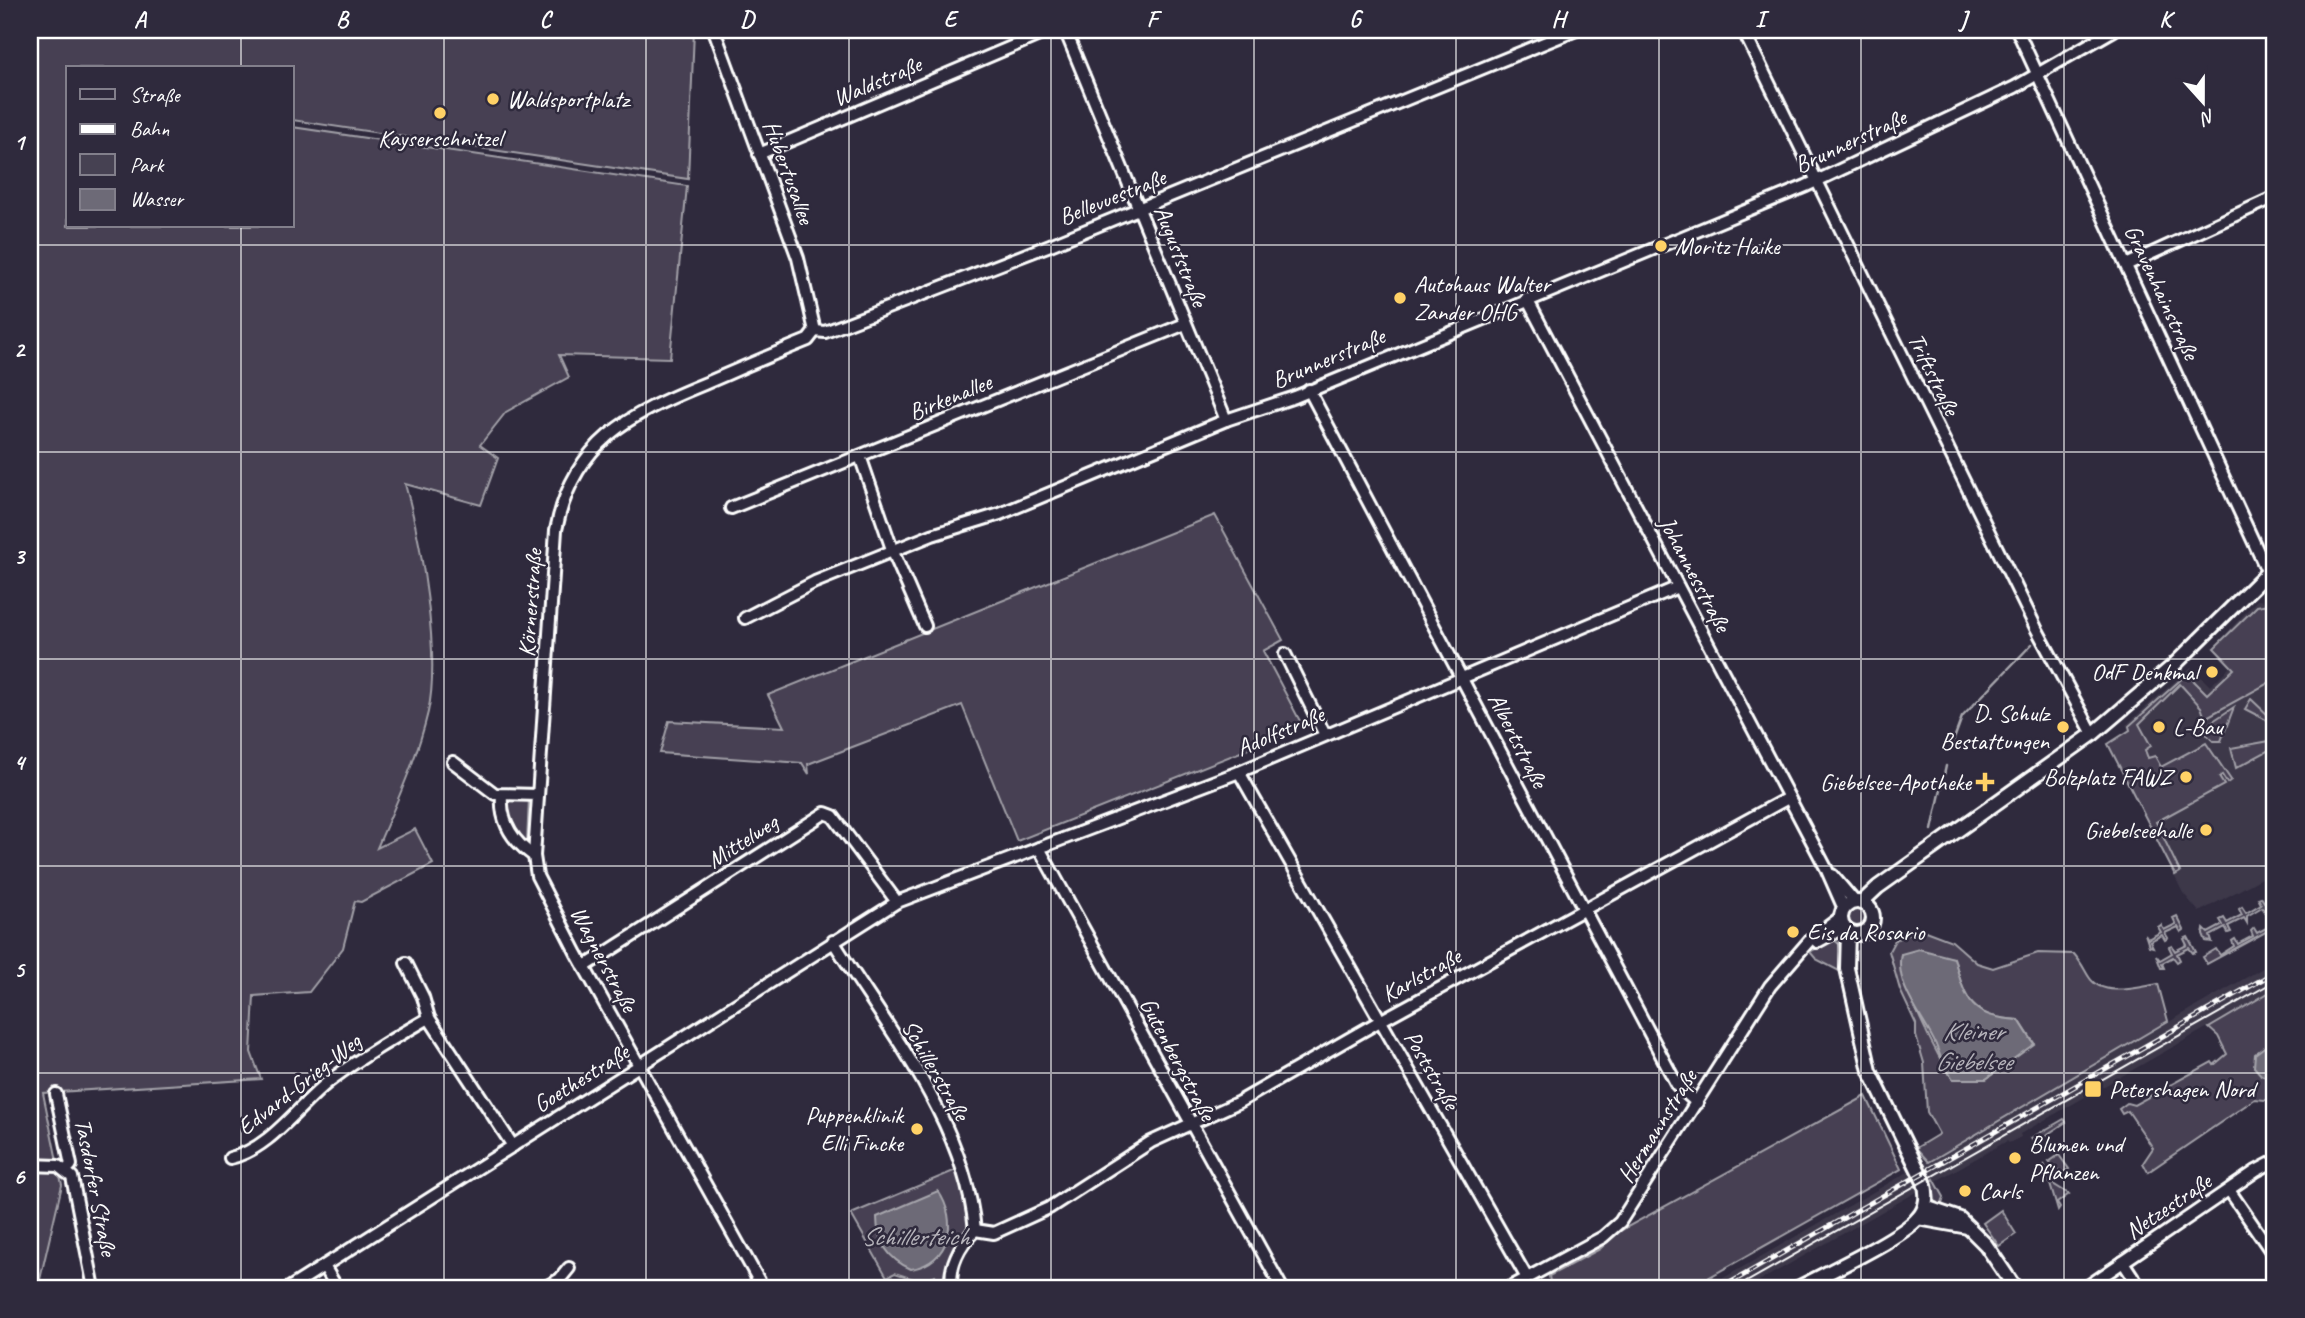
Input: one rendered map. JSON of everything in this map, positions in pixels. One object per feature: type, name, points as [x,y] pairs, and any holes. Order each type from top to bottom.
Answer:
[{"type":"street","name":"Hubertusallee","points":[[714,30],[798,258],[815,331]]},
{"type":"street","name":"Waldstraße","points":[[759,154],[1051,30]]},
{"type":"street","name":"Auguststraße","points":[[1065,30],[1226,420]]},
{"type":"street","name":"Bellevuestraße","points":[[665,400],[808,340],[815,331],[835,329],[1576,30]]},
{"type":"street","name":"Triftstraße","points":[[1743,30],[2036,628],[2093,734]]},
{"type":"street","name":"Gravenhainstraße","points":[[2017,30],[2273,573]]},
{"type":"street","name":"Brunnerstraße","points":[[745,618],[815,582],[932,535],[1000,514],[1815,181],[2038,75],[2114,30]]},
{"type":"street","points":[[2126,265],[2275,197]]},
{"type":"street","name":"Johannesstraße","points":[[1527,299],[1825,868],[1844,921]]},
{"type":"street","name":"Birkenallee","points":[[732,508],[1185,324]]},
{"type":"street","name":"Albertstraße","points":[[1309,390],[1677,1085],[1697,1103]]},
{"type":"street","name":"Körnerstraße","points":[[534,856],[560,509],[577,470],[599,442],[628,419],[665,400]]},
{"type":"street","points":[[860,456],[893,552],[925,626]]},
{"type":"street","points":[[1798,1288],[1902,1231],[1921,1213],[1924,1182],[1870,1071],[1853,985],[1847,968],[1844,921],[1858,902],[2093,734],[2273,573]]},
{"type":"street","name":"Adolfstraße","points":[[896,902],[1240,772],[1678,587]]},
{"type":"street","points":[[1285,653],[1325,734]]},
{"type":"street","points":[[453,762],[491,791],[502,796],[538,795]]},
{"type":"street","name":"Poststraße","points":[[1240,772],[1527,1279]]},
{"type":"street","name":"Wagnerstraße","points":[[502,796],[501,810],[509,831],[515,841],[534,856],[537,876],[584,967],[763,1288]]},
{"type":"street","name":"Karlstraße","points":[[975,1230],[994,1233],[1049,1208],[1151,1142],[1239,1102],[1380,1021],[1788,798]]},
{"type":"street","name":"Mittelweg","points":[[584,967],[825,813],[833,816],[896,902]]},
{"type":"street","name":"Gutenbergstraße","points":[[1039,848],[1189,1125],[1282,1288]]},
{"type":"street","name":"Johannesstraße","points":[[1825,868],[1858,902]]},
{"type":"street","points":[[1853,985],[1856,950],[1862,932],[1871,925],[1875,902],[1894,877]]},
{"type":"street","name":"Goethestraße","points":[[289,1288],[896,902]]},
{"type":"street","points":[[1858,902],[1872,915]]},
{"type":"street","points":[[1844,921],[1862,932]]},
{"type":"street","name":"Hermannstraße","points":[[1509,1288],[1603,1237],[1620,1222],[1769,986],[1805,947],[1844,921]]},
{"type":"street","name":"Schillerstraße","points":[[832,942],[940,1111],[967,1179],[975,1230]]},
{"type":"street","points":[[406,963],[423,997],[429,1018],[513,1146]]},
{"type":"street","name":"Edvard-Grieg-Weg","points":[[230,1158],[242,1156],[272,1134],[330,1080],[429,1018]]},
{"type":"street","name":"Tasdorfer Straße","points":[[56,1094],[71,1166],[66,1170],[72,1177],[94,1288]]},
{"type":"street","name":"Netzestraße","points":[[2085,1288],[2275,1161]]},
{"type":"street","points":[[30,1165],[52,1164],[66,1170]]},
{"type":"street","points":[[2229,1190],[2275,1257]]},
{"type":"street","points":[[1921,1213],[1968,1227],[1986,1245],[2015,1288]]},
{"type":"street","points":[[952,1288],[951,1275],[955,1259],[975,1230]]},
{"type":"street","points":[[2123,1262],[2140,1288]]},
{"type":"street","points":[[324,1266],[337,1288]]},
{"type":"street","points":[[544,1288],[560,1279],[569,1268]]},
{"type":"street","points":[[2267,1288],[2275,1283]]},
{"type":"shaded area","points":[[2257,600],[2275,602],[2275,871],[2199,912],[2183,893],[2107,744],[2129,730],[2126,725],[2191,667],[2210,686],[2230,667],[2213,648]]},
{"type":"shaded area","points":[[2275,961],[2275,989],[2020,1134],[2021,1137],[2009,1143],[2007,1141],[1747,1288],[1706,1288]]},
{"type":"green space","points":[[30,30],[694,30],[688,179],[294,120],[294,66],[66,66],[66,228],[294,228],[294,127],[687,186],[670,358],[559,355],[569,377],[506,412],[480,445],[498,458],[481,505],[405,484],[423,566],[431,630],[431,688],[428,712],[418,747],[377,848],[415,829],[433,864],[361,902],[355,901],[343,948],[309,992],[254,996],[251,1052],[261,1079],[43,1093],[62,1185],[38,1288],[30,1288]]},
{"type":"green space","points":[[1215,515],[1283,640],[1263,651],[1300,721],[1296,730],[1017,841],[962,705],[808,764],[809,774],[802,763],[660,753],[669,721],[784,727],[768,695]]},
{"type":"green space","points":[[2275,603],[2275,674],[2273,670],[2269,672],[2274,680],[2205,718],[2201,707],[2180,684],[2139,724],[2151,746],[2145,750],[2148,758],[2155,756],[2161,767],[2206,743],[2231,780],[2227,783],[2222,775],[2219,777],[2224,785],[2156,822],[2180,872],[2175,875],[2108,744],[2130,730],[2129,726],[2187,674],[2207,694],[2234,669],[2214,648],[2257,606]]},
{"type":"green space","points":[[2251,699],[2270,717],[2268,721],[2245,709]]},
{"type":"green space","points":[[2234,707],[2221,741],[2213,741],[2207,735],[2210,723]]},
{"type":"green space","points":[[2275,740],[2275,747],[2236,768],[2231,748]]},
{"type":"green space","points":[[515,796],[529,798],[527,842],[516,837],[504,806]]},
{"type":"green space","points":[[2275,896],[2275,900],[2266,906],[2269,911],[2266,913],[2262,907],[2247,916],[2247,923],[2244,918],[2228,926],[2231,932],[2228,933],[2225,928],[2210,936],[2212,942],[2206,941],[2204,929],[2208,933],[2223,925],[2220,920],[2224,918],[2227,923],[2242,915],[2239,909],[2242,907],[2246,913],[2261,904],[2258,898],[2261,897],[2264,902]]},
{"type":"green space","points":[[1858,909],[1864,912],[1867,918],[1864,924],[1858,927],[1852,924],[1849,918],[1852,912]]},
{"type":"green space","points":[[2177,916],[2184,930],[2181,932],[2178,927],[2165,933],[2168,938],[2165,940],[2162,935],[2150,941],[2153,947],[2149,946],[2145,934],[2148,939],[2161,932],[2158,927],[2161,925],[2164,930],[2176,924],[2173,918]]},
{"type":"green space","points":[[2273,918],[2275,927],[2207,964],[2203,957],[2216,949],[2220,955],[2234,946],[2232,941],[2235,939],[2238,944],[2253,936],[2251,931],[2254,928],[2257,933],[2272,925],[2270,920]]},
{"type":"green space","points":[[1920,929],[1952,941],[1977,963],[1993,968],[2038,953],[2074,954],[2089,977],[2103,987],[2121,990],[2158,984],[2168,1021],[1929,1162],[1916,1148],[1939,1134],[1927,1112],[1924,1063],[1916,1036],[1916,1024],[1900,990],[1889,951],[1895,940]],"holes":[[[1901,954],[1954,958],[1962,986],[1973,1005],[1990,1015],[2019,1020],[2034,1043],[1986,1079],[1953,1079],[1920,1018],[1901,964]]]},
{"type":"green space","points":[[2188,937],[2196,952],[2193,953],[2189,948],[2177,954],[2180,960],[2177,962],[2173,957],[2162,963],[2164,968],[2161,968],[2156,955],[2160,960],[2172,953],[2169,947],[2172,946],[2175,951],[2187,945],[2184,939]]},
{"type":"green space","points":[[1833,939],[1839,944],[1843,973],[1816,959],[1810,952]]},
{"type":"green space","points":[[2275,989],[2275,1039],[2269,1044],[2261,1075],[2275,1080],[2275,1101],[2255,1099],[2148,1172],[2143,1163],[2153,1148],[2128,1111],[2122,1114],[2119,1109],[2127,1103],[2134,1105],[2212,1062],[2214,1065],[2227,1054],[2218,1036],[2209,1028]]},
{"type":"green space","points":[[1866,1096],[1901,1169],[1690,1288],[1551,1288],[1549,1276],[1600,1249],[1618,1232]]},
{"type":"green space","points":[[2064,1119],[2066,1122],[2042,1138],[2043,1141],[2034,1143],[2031,1138]]},
{"type":"green space","points":[[2059,1155],[2069,1169],[2061,1174],[2049,1162]]},
{"type":"green space","points":[[2044,1164],[2053,1184],[2069,1194],[2057,1203],[2060,1208],[2058,1211]]},
{"type":"green space","points":[[956,1170],[966,1195],[968,1225],[949,1259],[941,1285],[935,1275],[923,1282],[895,1273],[887,1277],[851,1214]]},
{"type":"green space","points":[[1934,1179],[1944,1197],[1941,1208],[1936,1203],[1931,1182]]},
{"type":"green space","points":[[2001,1210],[2016,1234],[1999,1246],[1983,1223]]},
{"type":"water","name":"Kleiner Giebelsee","points":[[1919,949],[1954,958],[1962,986],[1973,1005],[1990,1015],[2019,1020],[2034,1044],[1986,1079],[1953,1079],[1911,1001],[1902,978],[1901,954]]},
{"type":"water","points":[[2275,1039],[2275,1080],[2261,1075],[2254,1067],[2255,1054]]},
{"type":"water","name":"Schillerteich","points":[[938,1191],[948,1215],[947,1239],[935,1258],[911,1269],[885,1249],[879,1234],[877,1217]]},
{"type":"waterway","points":[[1950,750],[1962,717],[2032,644]]},
{"type":"waterway","points":[[1932,830],[1946,766]]},
{"type":"tram line","points":[[1736,1288],[2275,981]]},
{"type":"railway","points":[[1721,1288],[2275,972]]},
{"type":"place","name":"Waldsportplatz","points":[[493,99]]},
{"type":"place","name":"Kayserschnitzel","points":[[440,113]]},
{"type":"place","name":"Moritz Haike","points":[[1661,246]]},
{"type":"place","name":"Autohaus Walter Zander OHG","points":[[1400,298]]},
{"type":"place","name":"OdF Denkmal","points":[[2212,672]]},
{"type":"place","name":"D. Schulz Bestattungen","points":[[2063,727]]},
{"type":"place","name":"L-Bau","points":[[2159,727]]},
{"type":"place","name":"Bolzplatz FAWZ","points":[[2186,777]]},
{"type":"place","name":"Giebelsee-Apotheke","points":[[1985,782]]},
{"type":"place","name":"Giebelseehalle","points":[[2206,830]]},
{"type":"place","name":"Eis da Rosario","points":[[1793,932]]},
{"type":"place","name":"Petershagen Nord","points":[[2093,1089]]},
{"type":"place","name":"Puppenklinik Elli Fincke","points":[[917,1129]]},
{"type":"place","name":"Blumen und Pflanzen","points":[[2015,1158]]},
{"type":"place","name":"Carls","points":[[1965,1191]]}]
